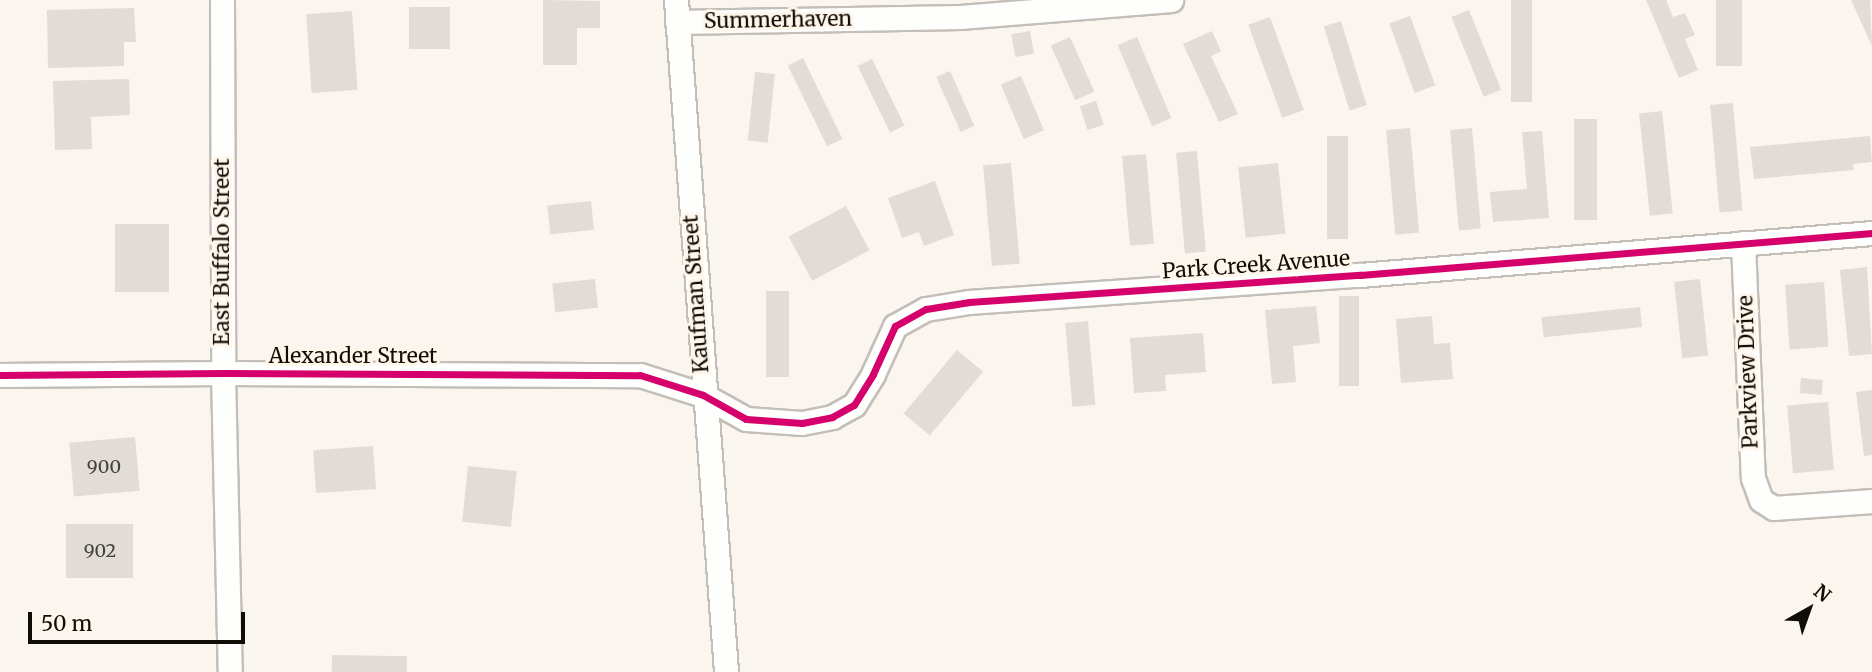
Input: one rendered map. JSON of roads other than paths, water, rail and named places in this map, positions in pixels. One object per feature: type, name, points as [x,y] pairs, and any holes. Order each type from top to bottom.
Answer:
[{"type":"street","name":"East Buffalo Street","points":[[222,0],[223,373],[230,672]]},
{"type":"street","name":"Summerhaven","points":[[677,11],[960,17],[1171,0]]},
{"type":"street","name":"Kaufman Street","points":[[677,11],[703,395],[726,672]]},
{"type":"street","name":"Park Creek Avenue","points":[[703,395],[746,419],[802,423],[832,417],[854,405],[873,374],[895,326],[926,309],[969,302],[1360,275],[1872,233]]},
{"type":"street","name":"Parkview Drive","points":[[1743,243],[1753,478],[1762,500],[1774,508],[1872,501]]},
{"type":"street","name":"Alexander Street","points":[[0,375],[640,375],[703,395]]}]
